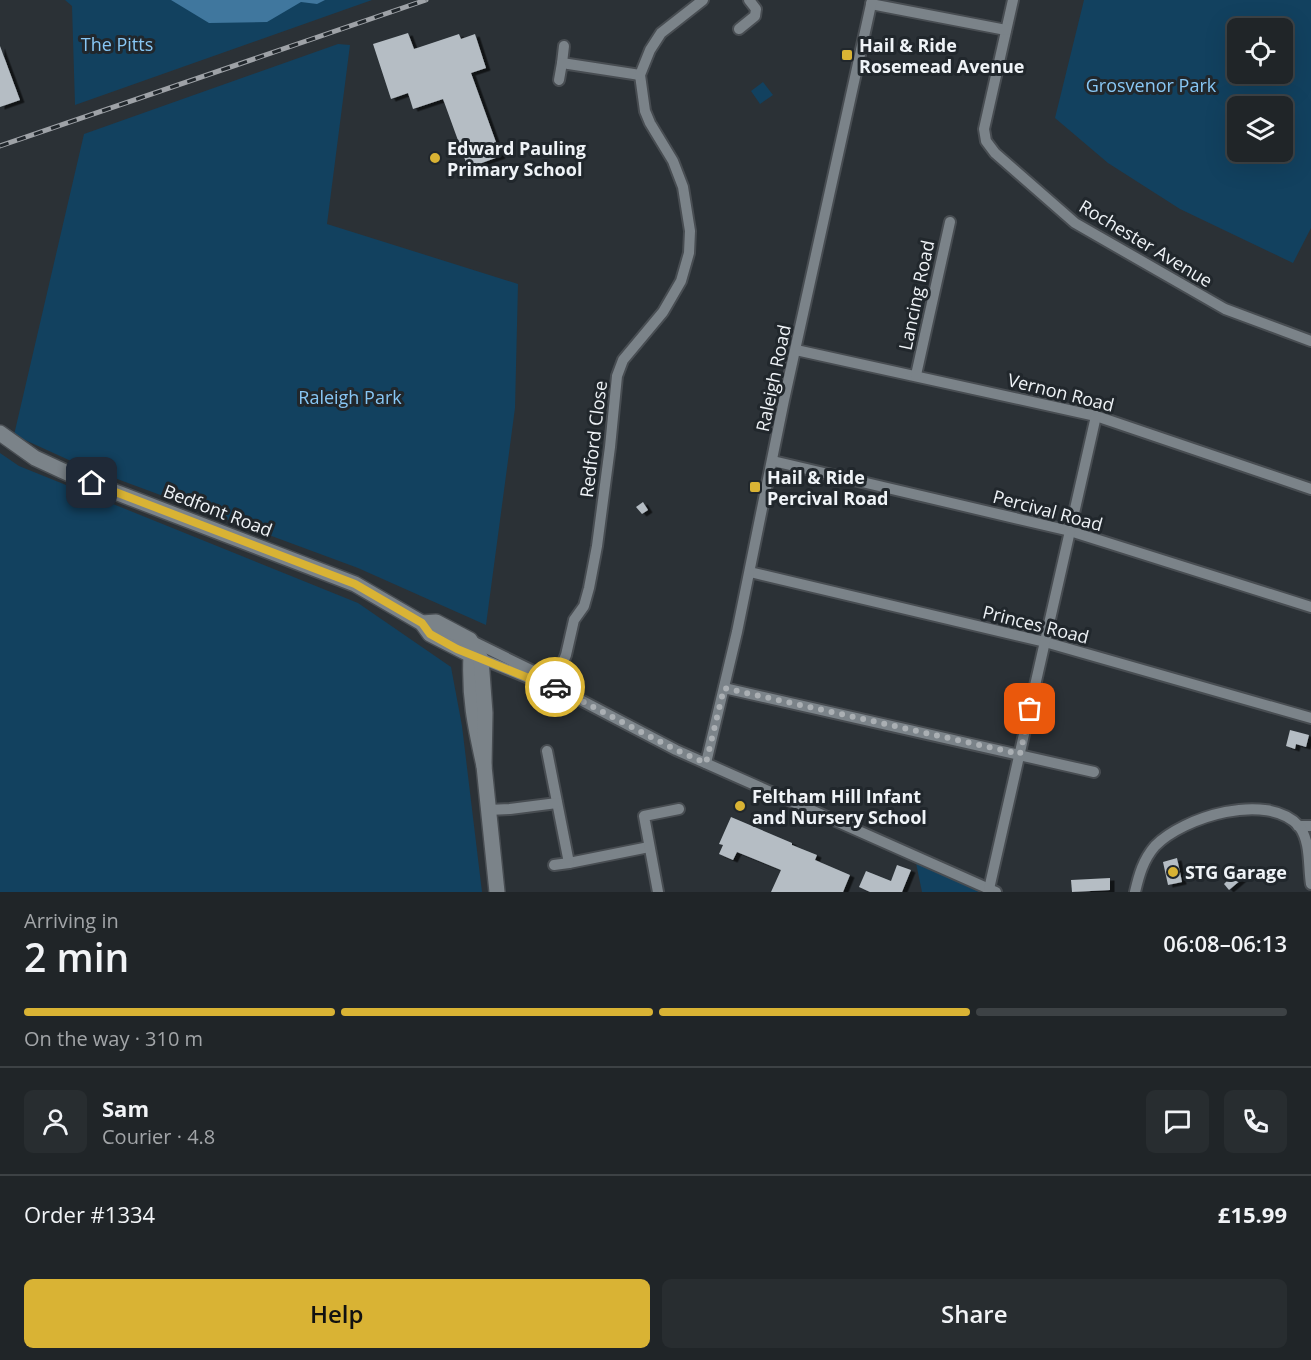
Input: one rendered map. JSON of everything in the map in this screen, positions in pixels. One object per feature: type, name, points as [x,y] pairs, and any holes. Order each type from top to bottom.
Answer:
[{"type":"street","points":[[562,63],[640,75],[650,50],[662,33],[703,0]]},
{"type":"street","points":[[739,29],[756,16],[756,9],[749,0]]},
{"type":"street","name":"Rochester Avenue","points":[[1013,0],[984,129],[986,141],[995,153],[1075,223],[1225,309],[1311,341]]},
{"type":"street","points":[[871,2],[1006,30]]},
{"type":"street","name":"Raleigh Road","points":[[706,763],[750,572],[871,2]]},
{"type":"street","points":[[559,80],[564,46]]},
{"type":"street","name":"Redford Close","points":[[550,685],[566,654],[574,620],[584,606],[589,588],[597,546],[617,376],[623,360],[663,312],[681,281],[688,253],[690,231],[683,188],[673,161],[645,111],[640,75]]},
{"type":"street","name":"Lancing Road","points":[[916,375],[950,222]]},
{"type":"street","name":"Vernon Road","points":[[796,350],[1096,416],[1311,489]]},
{"type":"street","points":[[993,891],[1020,754],[1096,416]]},
{"type":"street","name":"Bedfont Road","points":[[0,432],[35,458],[76,477],[355,584],[422,623],[430,634],[477,651],[536,681],[550,685],[676,750],[993,891]]},
{"type":"street","name":"Percival Road","points":[[772,461],[1070,531],[1311,607]]},
{"type":"street","name":"Princes Road","points":[[750,572],[1045,642],[1311,718]]},
{"type":"street","points":[[477,651],[470,683],[472,714],[484,766],[497,892]]},
{"type":"street","points":[[724,688],[1094,772]]},
{"type":"street","points":[[547,751],[568,862]]},
{"type":"street","points":[[488,810],[557,803]]},
{"type":"street","points":[[658,892],[644,816],[679,809]]},
{"type":"street","points":[[1135,892],[1145,859],[1169,834],[1192,822],[1244,809],[1262,810],[1288,819],[1298,826],[1309,848],[1311,884]]},
{"type":"street","points":[[1298,826],[1311,826]]},
{"type":"street","points":[[554,865],[649,847]]},
{"type":"green space","name":"The Pitts","points":[[65,0],[372,0],[75,105],[72,6]]},
{"type":"green space","name":"Grosvenor Park","points":[[1084,0],[1311,0],[1311,228],[1293,263],[1180,209],[1108,163],[1055,118]]},
{"type":"green space","name":"Raleigh Park","points":[[338,44],[350,45],[327,224],[518,284],[515,408],[486,625],[358,568],[82,466],[14,435],[84,134]]},
{"type":"green space","points":[[763,82],[773,95],[760,104],[751,91]]},
{"type":"green space","points":[[0,453],[19,466],[358,603],[451,667],[462,726],[482,892],[0,892]]},
{"type":"green space","points":[[916,863],[980,892],[922,892]]},
{"type":"shaded area","points":[[171,0],[325,0],[317,4],[301,2],[267,22],[209,23]]},
{"type":"building","points":[[408,33],[414,49],[459,34],[461,39],[475,34],[486,68],[471,73],[501,156],[468,168],[443,99],[413,109],[408,93],[391,99],[373,44]]},
{"type":"building","points":[[0,46],[20,100],[0,107]]},
{"type":"building","points":[[643,502],[648,510],[642,514],[636,507]]},
{"type":"building","points":[[1290,730],[1309,735],[1306,747],[1296,744],[1295,749],[1286,746]]},
{"type":"building","points":[[731,817],[817,855],[815,860],[850,875],[843,892],[771,892],[781,870],[737,852],[733,860],[719,854],[723,845],[719,844]]},
{"type":"building","name":"STG Garage","points":[[1177,858],[1182,882],[1168,885],[1163,862]]},
{"type":"building","points":[[897,865],[911,870],[902,892],[870,892],[859,887],[866,871],[891,881]]},
{"type":"building","points":[[1236,872],[1242,879],[1229,890],[1224,884]]},
{"type":"building","points":[[1110,878],[1110,890],[1072,892],[1071,880]]},
{"type":"railway","points":[[0,146],[426,0]]},
{"type":"way so far","points":[[555,687],[676,750],[706,763],[724,688],[1020,754],[1030,709]]},
{"type":"place","name":"Hail & Ride Rosemead Avenue","points":[[847,55]]},
{"type":"place","name":"Edward Pauling Primary School","points":[[435,158]]},
{"type":"place","name":"Hail & Ride Percival Road","points":[[755,487]]},
{"type":"place","name":"Feltham Hill Infant and Nursery School","points":[[740,806]]},
{"type":"place","name":"STG Garage","points":[[1173,872]]},
{"type":"route","points":[[92,483],[355,584],[422,623],[430,634],[457,649],[555,687]]}]
